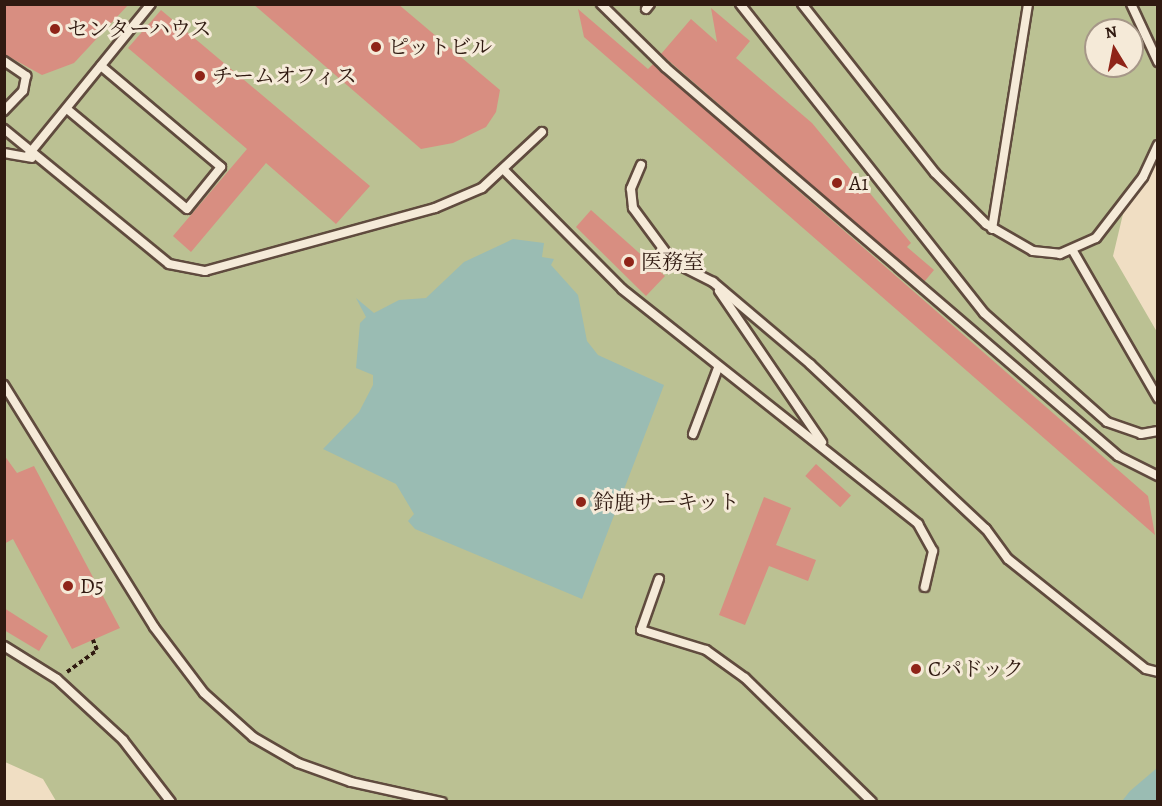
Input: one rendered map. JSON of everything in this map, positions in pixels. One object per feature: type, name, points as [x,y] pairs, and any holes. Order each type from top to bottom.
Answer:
[{"type":"lane","points":[[32,156],[151,4]]},
{"type":"lane","points":[[601,4],[665,67],[1118,456],[1158,476]]},
{"type":"lane","points":[[740,4],[984,313],[1107,422],[1141,434],[1158,431]]},
{"type":"lane","points":[[802,4],[917,152],[993,228],[1044,254],[1073,251],[1108,225],[1143,177],[1158,145]]},
{"type":"lane","points":[[993,228],[1028,4]]},
{"type":"lane","points":[[1131,4],[1158,62]]},
{"type":"lane","points":[[4,61],[26,76],[20,95],[4,111]]},
{"type":"lane","points":[[67,109],[187,209],[221,167],[101,66]]},
{"type":"lane","points":[[4,129],[32,156],[169,264],[205,272],[435,208],[505,171],[542,132]]},
{"type":"lane","points":[[4,153],[32,156]]},
{"type":"lane","points":[[641,165],[631,193],[633,208],[648,232],[673,262],[713,282],[969,514],[1008,559],[1146,669],[1158,672]]},
{"type":"lane","points":[[505,171],[602,271],[718,368],[826,447],[928,534],[933,551],[925,587]]},
{"type":"lane","points":[[1073,251],[1158,398]]},
{"type":"lane","points":[[713,282],[826,447]]},
{"type":"lane","points":[[693,434],[718,368]]},
{"type":"lane","points":[[4,385],[154,627],[211,699],[253,737],[298,763],[351,782],[442,801]]},
{"type":"lane","points":[[659,579],[641,630],[706,650],[745,678],[872,801]]},
{"type":"lane","points":[[4,646],[57,679],[123,740],[171,801]]},
{"type":"path","points":[[57,679],[97,650],[93,640]]},
{"type":"green space","name":"鈴鹿サーキット","points":[[4,5],[1157,5],[1157,141],[1123,214],[1113,256],[1157,332],[1157,801],[56,801],[43,779],[5,762]]},
{"type":"water","points":[[513,239],[544,243],[542,257],[554,259],[551,265],[578,295],[587,341],[598,355],[664,385],[582,599],[415,529],[408,521],[414,514],[396,484],[323,449],[359,412],[373,385],[373,375],[356,368],[360,323],[366,317],[356,298],[374,313],[399,300],[426,298],[464,262]]},
{"type":"water","points":[[1157,768],[1157,801],[1122,801],[1130,791]]},
{"type":"building","name":"センターハウス","points":[[4,4],[129,4],[74,63],[42,75],[4,54]]},
{"type":"building","name":"ピットビル","points":[[253,4],[398,4],[500,90],[496,112],[486,127],[453,143],[421,149]]},
{"type":"building","name":"A1","points":[[711,8],[750,41],[736,58],[812,123],[911,243],[907,247],[934,270],[924,282],[661,54],[691,19],[717,42]]},
{"type":"building","points":[[578,9],[648,69],[653,64],[1148,496],[1155,535],[584,37]]},
{"type":"building","points":[[161,10],[370,186],[336,224],[266,163],[191,252],[173,236],[247,149],[128,48]]},
{"type":"building","name":"医務室","points":[[591,210],[665,276],[646,296],[576,227]]},
{"type":"building","name":"D5","points":[[4,455],[17,473],[34,466],[120,628],[72,649],[13,539],[4,544]]},
{"type":"building","points":[[816,464],[851,495],[840,507],[805,476]]},
{"type":"building","points":[[764,497],[791,508],[776,545],[816,560],[808,581],[769,566],[745,625],[719,615]]},
{"type":"building","points":[[4,608],[48,636],[39,651],[4,630]]},
{"type":"place","name":"センターハウス","points":[[55,29]]},
{"type":"place","name":"ピットビル","points":[[376,47]]},
{"type":"place","name":"チームオフィス","points":[[200,76]]},
{"type":"place","name":"A1","points":[[837,183]]},
{"type":"place","name":"医務室","points":[[629,262]]},
{"type":"place","name":"鈴鹿サーキット","points":[[581,502]]},
{"type":"place","name":"D5","points":[[68,586]]},
{"type":"place","name":"Cパドック","points":[[916,669]]}]
